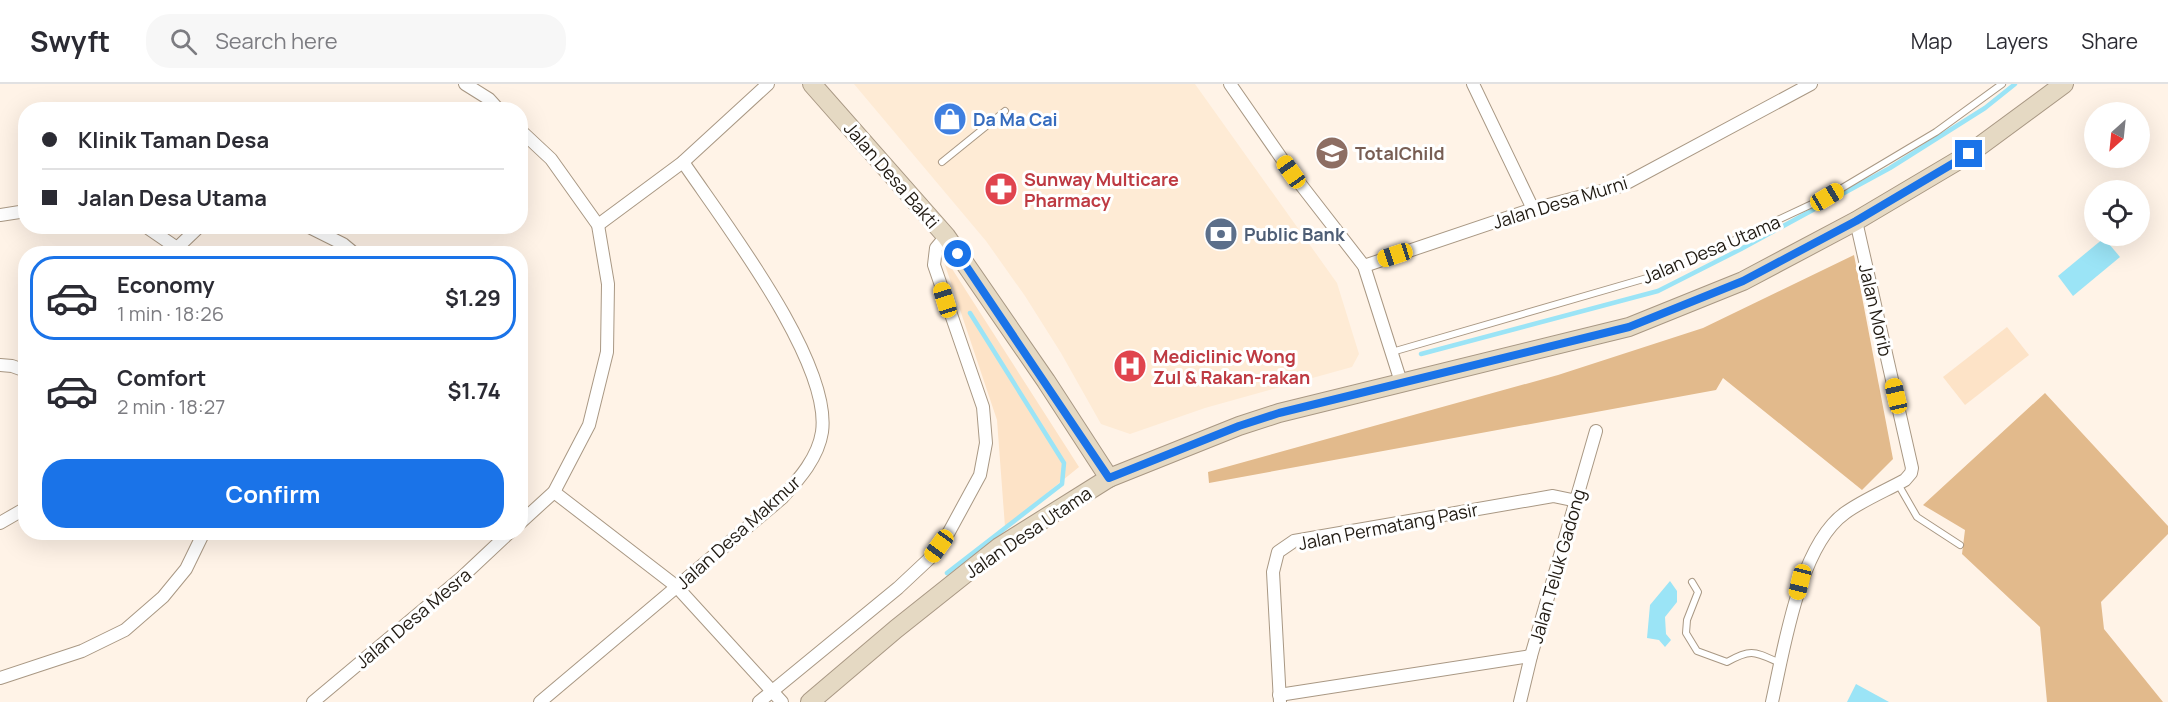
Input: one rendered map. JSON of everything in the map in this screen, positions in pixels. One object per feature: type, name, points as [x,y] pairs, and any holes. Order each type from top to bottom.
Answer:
[{"type":"street","points":[[465,84],[492,102]]},
{"type":"street","points":[[598,225],[683,162],[768,84]]},
{"type":"street","name":"Jalan Desa Bakti","points":[[813,84],[946,236],[1046,381],[1109,478]]},
{"type":"street","points":[[1230,84],[1291,172],[1364,266],[1401,382]]},
{"type":"street","points":[[1473,84],[1533,209]]},
{"type":"street","name":"Jalan Desa Murni","points":[[1364,266],[1533,209],[1621,186],[1811,84]]},
{"type":"street","name":"Jalan Desa Utama","points":[[810,702],[896,629],[999,547],[1109,478],[1239,426],[1279,413],[1629,327],[1743,281],[1856,221],[1969,154],[2064,84]]},
{"type":"street","points":[[528,137],[551,159],[598,225],[608,284],[607,352],[589,425],[554,492],[528,516]]},
{"type":"street","name":"Jalan Desa Makmur","points":[[540,702],[782,498],[804,473],[822,433],[822,410],[816,384],[799,343],[763,281],[683,162]]},
{"type":"street","points":[[0,214],[18,212]]},
{"type":"street","name":"Jalan Morib","points":[[1856,221],[1911,463],[1911,472],[1898,484]]},
{"type":"street","points":[[156,234],[172,246]]},
{"type":"street","points":[[183,246],[193,234]]},
{"type":"street","points":[[323,234],[345,246]]},
{"type":"street","points":[[759,702],[898,588],[929,559],[949,532],[980,475],[986,443],[982,407],[934,265],[936,248],[946,236]]},
{"type":"street","points":[[0,365],[18,368]]},
{"type":"street","name":"Jalan Teluk Gadong","points":[[1520,702],[1531,656],[1596,431]]},
{"type":"street","points":[[1772,702],[1800,582],[1811,558],[1827,532],[1844,514],[1898,484]]},
{"type":"street","points":[[554,492],[676,586],[782,702]]},
{"type":"street","name":"Jalan Permatang Pasir","points":[[1280,698],[1273,572],[1278,552],[1294,541],[1553,496],[1577,501]]},
{"type":"street","points":[[0,523],[18,513]]},
{"type":"street","points":[[0,678],[82,651],[125,630],[164,597],[186,569],[200,540]]},
{"type":"street","name":"Jalan Desa Mesra","points":[[313,702],[461,578],[501,540]]},
{"type":"street","points":[[1280,698],[1531,656]]},
{"type":"lane","name":"Jalan Desa Utama","points":[[1392,352],[1664,273],[1827,197],[1936,132],[2002,84]]},
{"type":"lane","points":[[942,162],[1005,111]]},
{"type":"lane","points":[[1898,484],[1917,517],[1960,545]]},
{"type":"lane","points":[[1692,582],[1698,592],[1687,620],[1686,633],[1697,651],[1727,662],[1742,654],[1756,652],[1781,663]]},
{"type":"shaded area","points":[[854,84],[1195,84],[1337,283],[1359,354],[1352,367],[1205,408],[1130,434],[1101,424],[1061,353],[1025,296],[986,241]]},
{"type":"shaded area","points":[[940,250],[1079,467],[1005,527],[997,420]]},
{"type":"shaded area","points":[[1854,255],[1893,459],[1862,490],[1723,378],[1716,390],[1209,483],[1208,472],[1558,375],[1703,328]]},
{"type":"shaded area","points":[[2007,327],[2029,355],[1965,405],[1943,377]]},
{"type":"shaded area","points":[[2045,393],[2168,526],[2168,534],[2101,602],[2104,629],[2163,702],[2047,702],[2040,627],[1962,554],[1965,530],[1923,505]]},
{"type":"water","points":[[2094,246],[2111,246],[2120,257],[2073,296],[2058,276]]},
{"type":"water","points":[[1670,581],[1677,591],[1677,602],[1665,617],[1666,634],[1671,640],[1665,647],[1659,640],[1647,638],[1650,605]]},
{"type":"water","points":[[1856,684],[1889,702],[1847,702]]},
{"type":"waterway","points":[[1421,354],[1658,291],[1890,168],[1985,108],[2015,84]]},
{"type":"waterway","points":[[947,573],[1062,484],[1064,463],[970,313]]},
{"type":"place","name":"Da Ma Cai","points":[[950,119]]},
{"type":"place","name":"TotalChild","points":[[1332,153]]},
{"type":"place","name":"Sunway Multicare Pharmacy","points":[[1001,189]]},
{"type":"place","name":"Public Bank","points":[[1221,234]]},
{"type":"place","name":"Mediclinic Wong Zul & Rakan-rakan","points":[[1130,366]]},
{"type":"route","points":[[958,254],[1046,381],[1109,478],[1239,426],[1279,413],[1629,327],[1743,281],[1856,221],[1969,154]]}]
